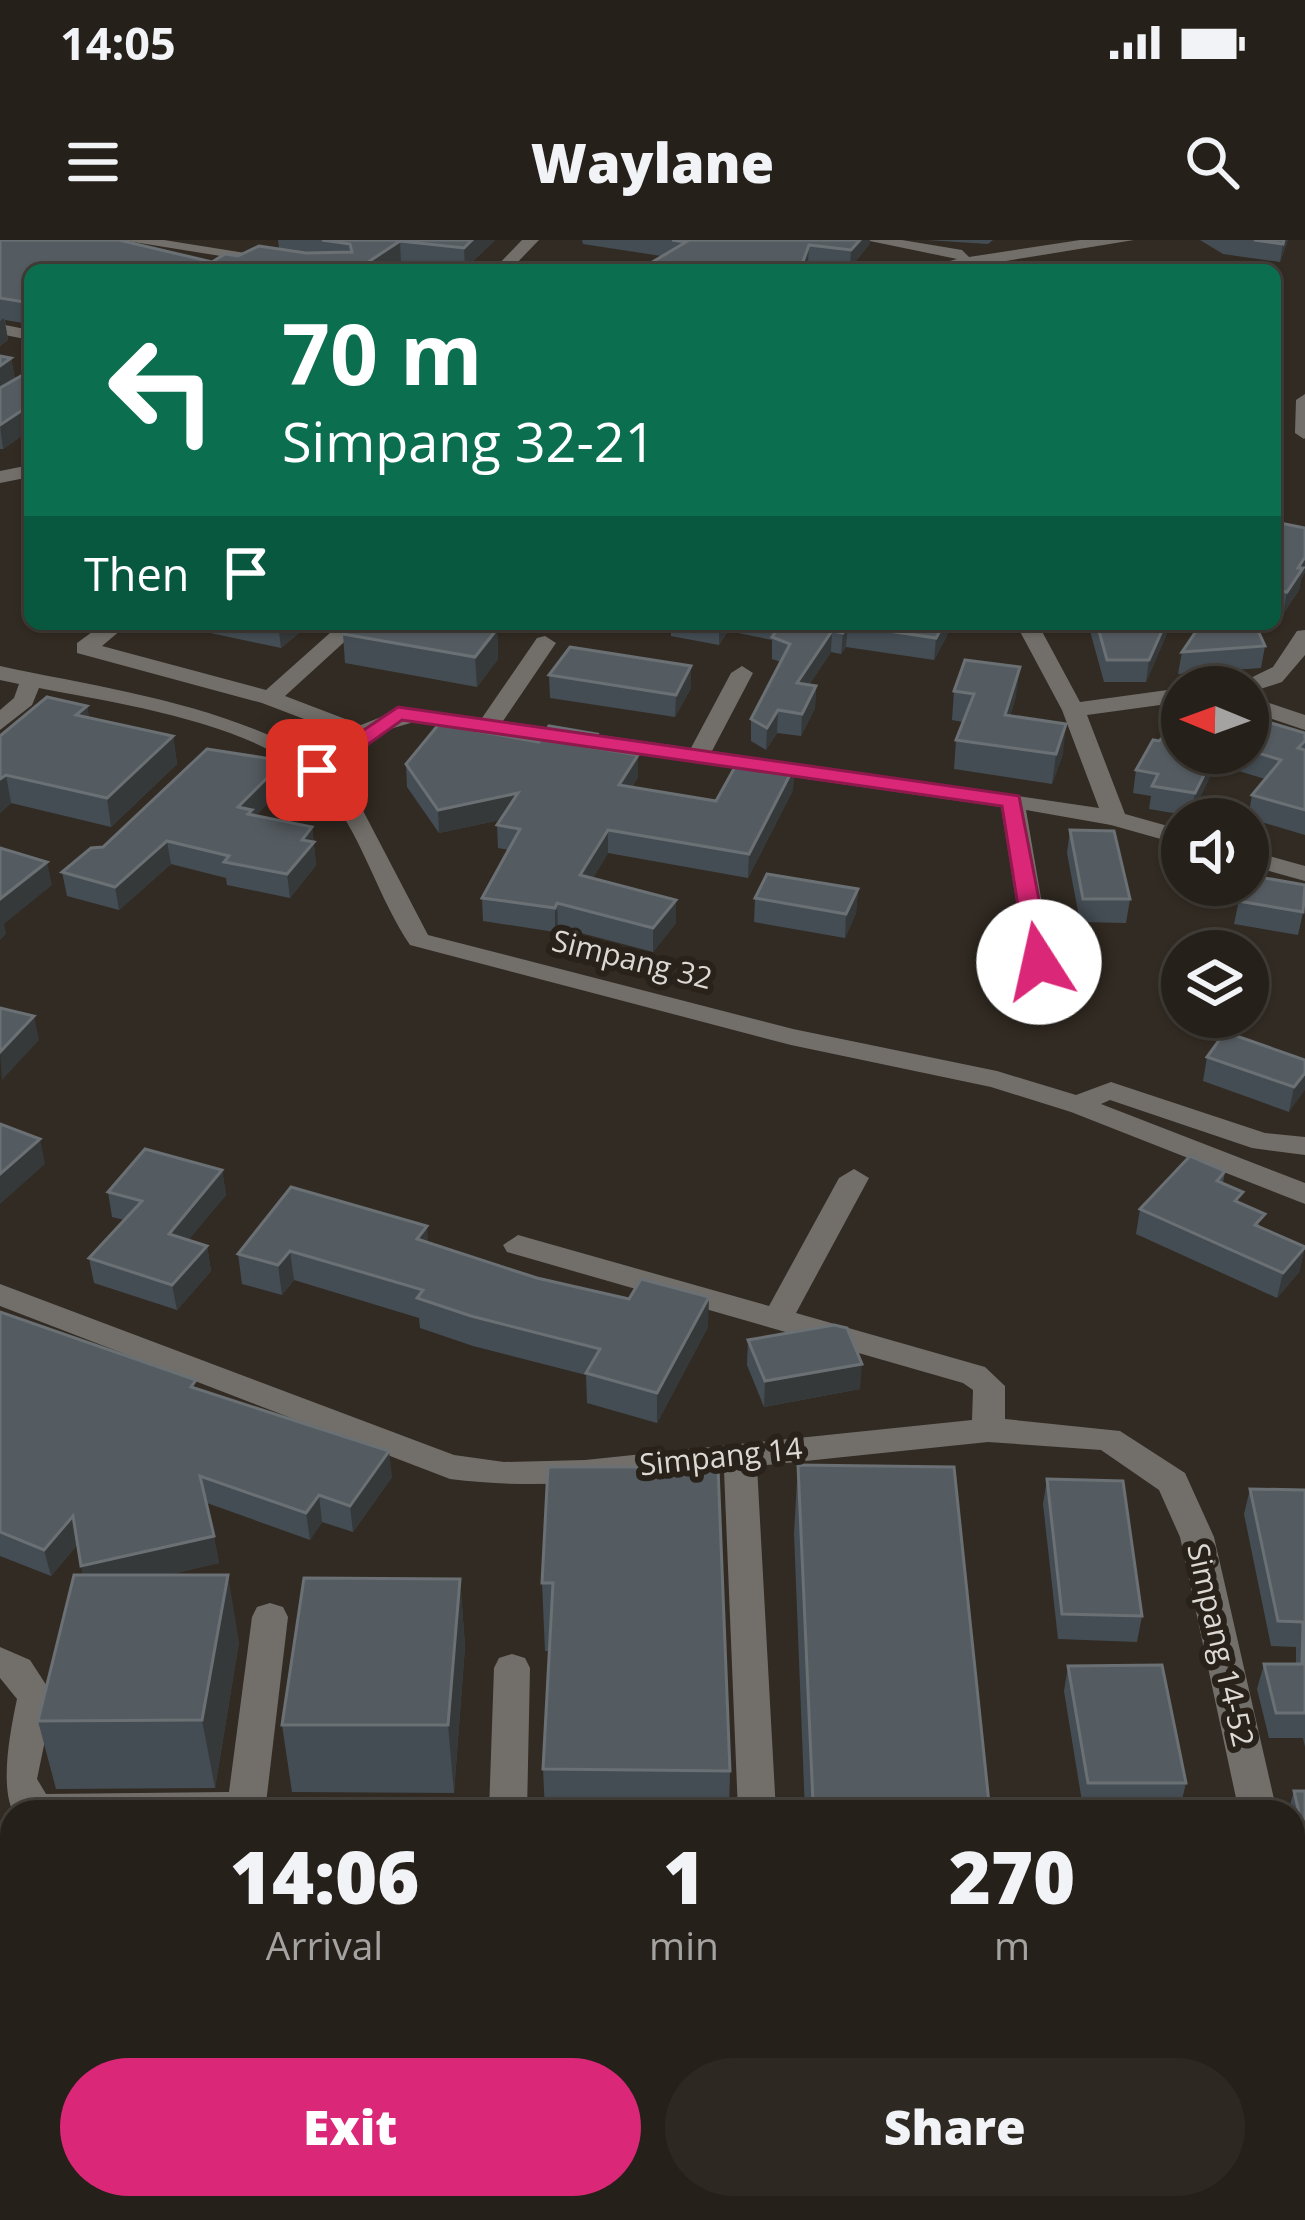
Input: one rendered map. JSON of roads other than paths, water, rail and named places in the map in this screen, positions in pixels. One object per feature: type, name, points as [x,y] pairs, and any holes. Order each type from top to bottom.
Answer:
[{"type":"street","points":[[130,240],[294,264]]},
{"type":"street","points":[[218,264],[250,240]]},
{"type":"street","points":[[507,264],[531,240]]},
{"type":"street","points":[[873,240],[980,257]]},
{"type":"street","points":[[951,264],[1126,240]]},
{"type":"street","points":[[1304,433],[1305,400]]},
{"type":"street","points":[[109,630],[86,648],[270,698],[365,734]]},
{"type":"street","points":[[270,698],[346,630]]},
{"type":"street","points":[[1031,630],[1073,710],[1114,818]]},
{"type":"street","points":[[1269,679],[1284,674],[1305,636]]},
{"type":"street","points":[[488,726],[545,643]]},
{"type":"street","points":[[697,758],[742,673]]},
{"type":"street","name":"Simpang 32","points":[[0,674],[227,736],[317,770],[338,790],[419,940],[791,1037],[997,1080],[1082,1106],[1305,1193]]},
{"type":"street","points":[[0,723],[24,700],[31,680]]},
{"type":"street","points":[[1073,710],[1161,698]]},
{"type":"street","points":[[1269,710],[1305,723]]},
{"type":"street","points":[[317,770],[398,714],[1012,801],[1114,818],[1161,832]]},
{"type":"street","points":[[1012,801],[1039,962]]},
{"type":"street","points":[[1269,863],[1305,874]]},
{"type":"street","points":[[1082,1106],[1093,1096],[1111,1091],[1262,1142],[1305,1146]]},
{"type":"street","points":[[777,1319],[854,1178]]},
{"type":"street","points":[[518,1245],[974,1375],[989,1386],[988,1430]]},
{"type":"street","name":"Simpang 14","points":[[0,1294],[450,1467],[504,1474],[585,1472],[988,1430],[1108,1439],[1173,1482]]},
{"type":"street","points":[[740,1454],[756,1800]]},
{"type":"street","name":"Simpang 14-52","points":[[1173,1482],[1197,1537],[1255,1800]]},
{"type":"street","points":[[247,1800],[270,1617]]},
{"type":"street","points":[[0,1661],[17,1670],[36,1697],[18,1779],[26,1800]]},
{"type":"street","points":[[508,1800],[512,1668]]}]
